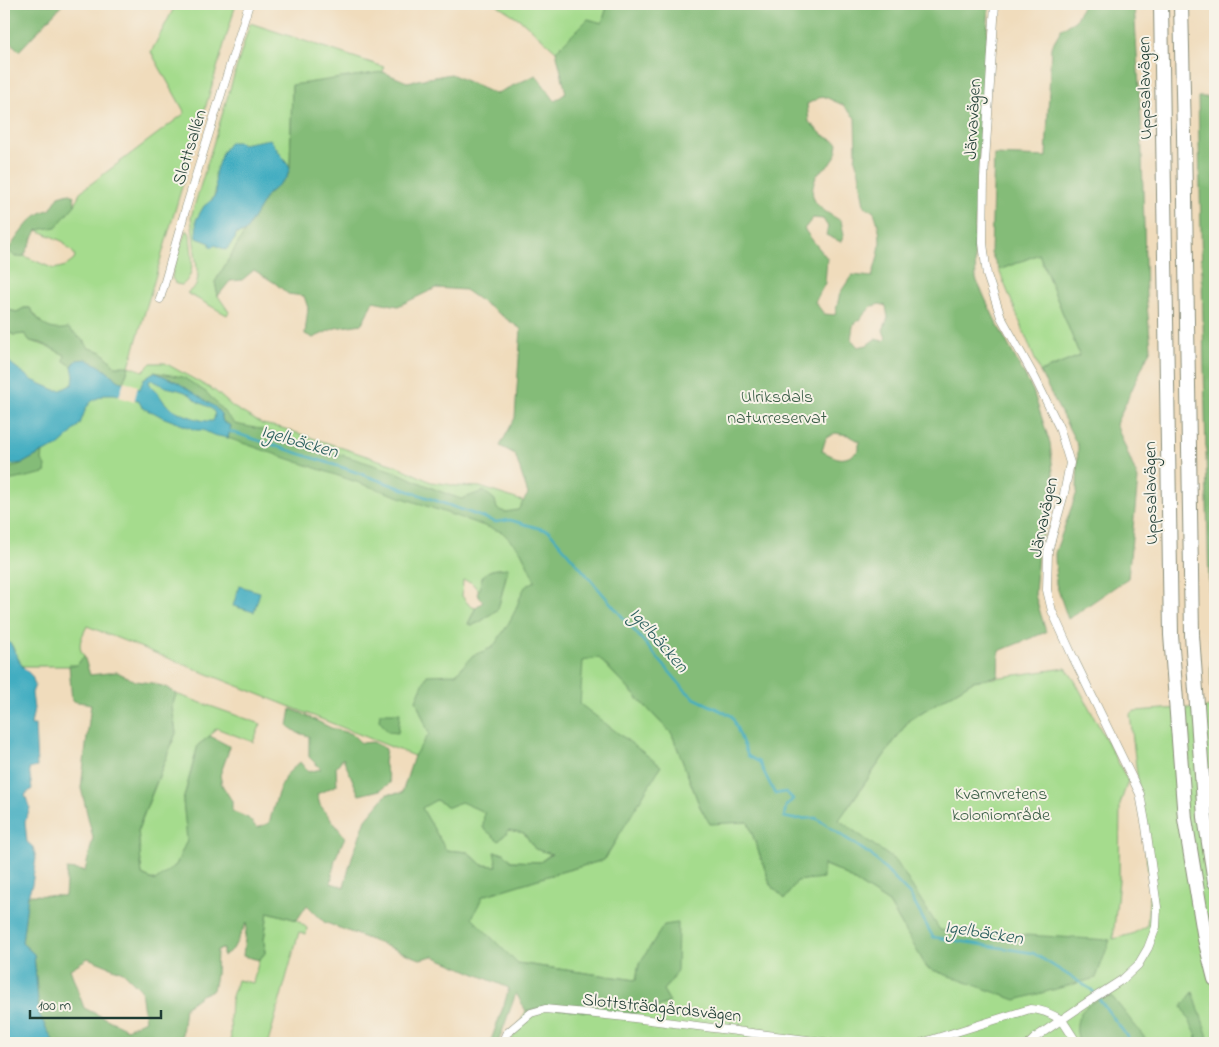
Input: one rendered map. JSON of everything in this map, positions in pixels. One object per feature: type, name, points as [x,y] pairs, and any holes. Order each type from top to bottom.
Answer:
[{"type":"highway","name":"Uppsalavägen","points":[[1161,4],[1171,635],[1185,819],[1205,939],[1215,979]]},
{"type":"highway","points":[[1181,4],[1192,635],[1205,817],[1215,882]]},
{"type":"street","name":"Slottsallén","points":[[160,299],[249,4]]},
{"type":"street","name":"Järvavägen","points":[[994,4],[984,185],[983,243],[987,275],[1001,317],[1035,378],[1059,427],[1070,463],[1064,494],[1048,551],[1047,590],[1052,611],[1140,794],[1157,907],[1156,927],[1148,948],[1138,965],[1123,980],[1092,999],[1030,1043]]},
{"type":"street","name":"Slottsträdgårdsvägen","points":[[502,1043],[506,1034],[531,1013],[545,1009],[636,1018],[831,1043]]},
{"type":"street","points":[[921,1043],[1030,1009],[1043,1011],[1062,1020],[1077,1043]]},
{"type":"green space","points":[[15,4],[63,4],[19,51],[6,37],[4,38],[4,12]]},
{"type":"green space","name":"Kvarnvretens koloniområde","points":[[176,4],[236,4],[129,366],[143,371],[151,363],[165,363],[215,391],[233,407],[262,424],[282,428],[400,467],[431,482],[480,487],[537,506],[847,809],[909,720],[973,681],[1066,668],[1075,681],[1128,781],[1120,804],[1119,880],[1113,939],[1132,934],[1147,926],[1150,888],[1130,714],[1135,711],[1215,707],[1215,1043],[963,1043],[959,1034],[933,1043],[510,1043],[526,1011],[542,1007],[624,1015],[653,1009],[670,1002],[663,990],[671,981],[639,964],[636,980],[517,963],[471,918],[482,896],[604,860],[617,839],[87,626],[80,645],[84,656],[77,666],[22,666],[11,644],[4,639],[4,529],[8,512],[4,510],[4,330],[14,335],[25,334],[30,341],[66,355],[65,357],[126,374],[129,367],[115,366],[102,352],[88,348],[84,340],[44,326],[30,308],[24,308],[17,312],[4,309],[4,256],[8,250],[15,257],[24,256],[54,269],[66,266],[74,260],[74,254],[64,242],[37,230],[75,205],[80,192],[185,113],[151,52]],"holes":[[[521,551],[901,910],[905,930],[889,903],[839,871],[822,864],[797,881],[771,886],[748,822],[710,823],[700,807],[672,734],[599,658],[536,581]],[[495,569],[508,569],[498,609],[480,622],[473,625],[468,624],[476,607],[469,605],[462,596],[463,580],[471,582],[479,591],[483,579],[488,572]],[[918,952],[992,991],[927,968]]]},
{"type":"green space","points":[[496,4],[608,4],[602,23],[588,19],[556,51],[521,20]]},
{"type":"green space","name":"Ulriksdals naturreservat","points":[[608,4],[989,4],[974,244],[976,279],[996,322],[1033,391],[1050,443],[1055,492],[1038,551],[1035,595],[1046,632],[999,651],[998,676],[973,681],[909,720],[839,820],[896,861],[940,930],[1110,940],[1096,978],[1016,1000],[927,968],[889,903],[839,871],[823,864],[823,878],[797,881],[785,899],[771,886],[748,822],[710,824],[700,807],[672,734],[599,658],[583,661],[580,704],[661,766],[604,860],[483,896],[472,918],[517,963],[636,980],[639,964],[664,925],[678,923],[677,970],[663,990],[670,1002],[653,1009],[624,1015],[542,1007],[526,1011],[516,993],[498,1043],[490,1043],[509,988],[433,956],[420,959],[324,922],[307,905],[297,920],[268,912],[264,940],[265,953],[259,960],[243,956],[247,922],[233,949],[223,956],[223,949],[217,950],[213,990],[201,995],[185,1007],[181,1043],[54,1043],[39,1014],[34,954],[22,943],[28,895],[65,896],[67,869],[85,871],[93,838],[81,788],[91,704],[72,701],[69,665],[77,665],[84,656],[90,675],[117,672],[135,681],[152,683],[168,688],[176,694],[172,707],[176,733],[138,830],[142,875],[155,881],[176,865],[187,840],[183,801],[198,745],[210,736],[229,746],[220,775],[222,785],[232,801],[232,811],[248,818],[257,828],[269,823],[278,793],[286,775],[300,762],[308,772],[321,769],[309,757],[309,736],[298,733],[288,726],[291,709],[331,728],[352,734],[361,743],[373,742],[386,749],[384,763],[390,783],[380,790],[359,795],[343,758],[336,767],[337,785],[317,794],[320,805],[345,837],[335,859],[331,883],[344,887],[352,857],[366,819],[387,794],[402,793],[414,756],[429,734],[416,700],[427,675],[456,674],[472,656],[493,647],[515,611],[525,587],[535,581],[521,551],[502,532],[228,438],[231,426],[223,422],[221,414],[177,382],[154,372],[183,377],[207,393],[235,424],[260,429],[396,472],[461,499],[484,491],[495,500],[497,509],[505,512],[518,510],[528,494],[515,454],[500,446],[515,418],[521,329],[465,290],[436,288],[398,306],[373,301],[362,324],[335,328],[313,338],[305,334],[308,308],[304,296],[288,294],[254,270],[242,280],[230,281],[218,296],[215,282],[267,195],[287,177],[290,168],[292,85],[383,72],[407,82],[451,74],[495,94],[536,75],[555,101],[566,93],[556,51],[588,19],[602,23]],"holes":[[[823,96],[843,105],[855,118],[855,160],[859,172],[864,206],[874,212],[879,230],[879,252],[872,277],[852,275],[840,293],[835,315],[824,314],[815,302],[825,283],[827,258],[804,229],[813,218],[823,219],[828,227],[826,235],[841,242],[844,235],[841,221],[821,208],[814,199],[813,193],[813,185],[817,175],[833,160],[838,143],[823,135],[809,122],[807,104]],[[880,304],[886,306],[888,318],[883,330],[886,338],[883,341],[875,339],[867,345],[858,347],[851,339],[853,326],[872,306]],[[835,433],[848,435],[859,441],[859,450],[845,458],[832,456],[822,451],[826,438]],[[436,800],[449,807],[461,802],[484,812],[483,828],[499,841],[509,830],[524,833],[535,849],[552,854],[540,862],[511,861],[504,853],[494,852],[497,866],[482,865],[468,852],[446,850],[422,808]],[[88,958],[123,972],[141,990],[145,1020],[127,1029],[84,1008],[70,969]]]},
{"type":"green space","points":[[1083,4],[1134,4],[1141,121],[1146,295],[1151,348],[1116,424],[1138,479],[1128,578],[1068,619],[1056,584],[1055,553],[1077,492],[1078,446],[1040,372],[1080,356],[1039,254],[999,270],[991,253],[994,155],[1046,157],[1051,47],[1062,28],[1075,21]]},
{"type":"green space","points":[[250,23],[384,67],[383,72],[292,86],[290,168],[270,140],[215,173],[214,196],[204,207],[210,243],[215,245],[236,234],[245,232],[215,282],[218,296],[229,312],[227,315],[187,293],[196,286],[198,277],[191,217]]},
{"type":"green space","points":[[1198,97],[1215,97],[1215,722],[1212,722]]},
{"type":"green space","points":[[69,193],[74,196],[75,205],[56,227],[37,230],[24,256],[15,257],[8,250],[26,226],[38,215],[50,210],[59,196]]},
{"type":"green space","points":[[186,230],[190,235],[192,262],[190,275],[182,285],[176,284],[172,278]]},
{"type":"green space","points":[[1039,254],[1080,356],[1040,372],[999,270]]},
{"type":"green space","points":[[24,308],[30,308],[45,326],[55,329],[68,328],[84,341],[89,348],[102,352],[115,366],[129,366],[123,383],[77,360],[72,366],[64,361],[65,355],[41,343],[30,341],[25,334],[14,335],[4,330],[4,309],[17,312]]},
{"type":"green space","points":[[43,452],[42,461],[46,466],[45,473],[12,480],[4,478],[4,472],[7,469]]},
{"type":"green space","points":[[508,568],[498,609],[480,622],[473,625],[468,624],[476,607],[483,602],[477,594],[484,575],[487,572]]},
{"type":"green space","points":[[176,694],[261,724],[253,742],[216,728],[210,736],[198,745],[183,801],[188,840],[176,865],[156,881],[142,875],[138,830],[176,733],[172,707]]},
{"type":"green space","points":[[380,713],[400,713],[398,733],[388,732],[379,720]]},
{"type":"green space","points":[[436,800],[449,807],[461,801],[484,812],[499,841],[509,830],[524,833],[535,849],[552,853],[540,862],[511,861],[504,853],[495,852],[497,866],[482,865],[468,852],[446,850],[421,807]]},
{"type":"green space","points":[[268,912],[297,920],[307,928],[306,934],[299,932],[268,1043],[231,1043],[231,1000],[237,980],[253,983],[259,960],[265,953],[264,940]]},
{"type":"green space","points":[[1193,992],[1210,1043],[1195,1043],[1197,1036],[1182,1006]]},
{"type":"green space","points":[[1110,994],[1149,1043],[1080,1043],[1077,1035],[1079,1016],[1087,1006]]},
{"type":"water","points":[[270,139],[290,168],[287,177],[267,195],[245,232],[236,234],[235,239],[226,250],[215,245],[212,247],[210,243],[197,238],[196,220],[204,206],[212,200],[216,193],[215,173],[222,153],[230,142],[240,142],[242,144]]},
{"type":"water","points":[[4,358],[32,380],[55,390],[61,390],[73,384],[72,366],[77,360],[86,359],[100,366],[119,381],[140,389],[144,378],[154,372],[177,382],[215,407],[221,414],[223,422],[231,426],[228,438],[213,435],[149,411],[142,407],[138,400],[115,394],[106,394],[92,401],[86,408],[80,424],[58,446],[23,463],[4,466]],"holes":[[[152,380],[166,387],[186,393],[210,408],[215,416],[213,421],[195,419],[170,407],[151,385],[149,382]]]},
{"type":"water","points":[[239,586],[260,592],[254,612],[233,606]]},
{"type":"water","points":[[4,639],[11,644],[22,666],[32,676],[35,685],[32,693],[34,709],[31,725],[35,725],[37,767],[29,769],[32,789],[25,795],[30,808],[25,822],[27,842],[33,847],[36,858],[32,885],[28,895],[22,943],[34,954],[39,1014],[54,1043],[4,1043]]},
{"type":"pier","points":[[124,381],[138,386],[134,402],[119,397]]},
{"type":"waterway","name":"Igelbäcken","points":[[229,431],[347,469],[496,522],[510,520],[549,531],[685,690],[694,698],[732,716],[748,756],[759,762],[775,794],[786,792],[793,799],[786,806],[784,817],[793,819],[816,818],[871,855],[910,895],[933,937],[1033,953],[1094,993]]},
{"type":"waterway","name":"Igelbäcken","points":[[1099,999],[1132,1043]]}]
